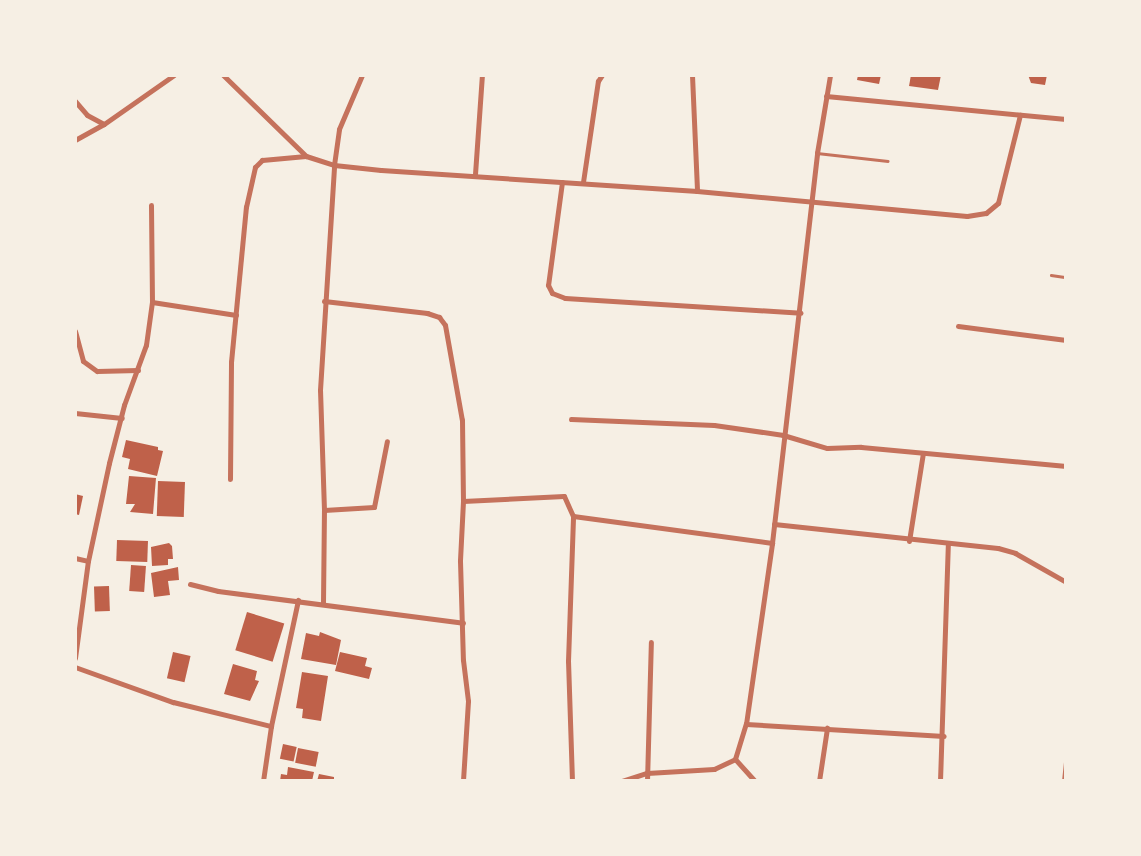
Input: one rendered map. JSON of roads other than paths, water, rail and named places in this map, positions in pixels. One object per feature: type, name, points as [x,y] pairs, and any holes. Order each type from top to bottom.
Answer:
[{"type":"street","points":[[75,140],[104,124],[174,75]]},
{"type":"street","points":[[223,75],[306,156]]},
{"type":"street","points":[[323,603],[324,510],[320,390],[334,165],[339,129],[362,75]]},
{"type":"street","points":[[475,174],[482,75]]},
{"type":"street","points":[[583,183],[598,81],[602,75]]},
{"type":"street","points":[[692,75],[697,191]]},
{"type":"street","points":[[622,781],[648,773],[714,769],[735,759],[746,724],[801,313],[817,153],[830,75]]},
{"type":"street","points":[[826,96],[1066,119]]},
{"type":"street","points":[[75,102],[88,115],[104,124]]},
{"type":"street","points":[[230,479],[229,398],[246,207],[254,167],[261,160],[306,156],[334,165],[697,191],[967,216],[986,213],[998,203],[1020,115]]},
{"type":"street","points":[[562,181],[548,285],[552,293],[565,298],[801,313]]},
{"type":"street","points":[[75,658],[88,561],[122,418],[146,345],[152,302],[151,205]]},
{"type":"street","points":[[324,301],[427,313],[439,317],[446,325],[462,420],[463,501],[459,535],[463,660],[468,701],[463,781]]},
{"type":"street","points":[[152,302],[236,315]]},
{"type":"street","points":[[958,326],[1066,340]]},
{"type":"street","points":[[75,331],[83,361],[97,370],[138,370]]},
{"type":"street","points":[[75,413],[122,418]]},
{"type":"street","points":[[570,419],[714,425],[783,435],[827,448],[861,447],[1066,466]]},
{"type":"street","points":[[324,510],[374,507],[387,441]]},
{"type":"street","points":[[909,541],[923,453]]},
{"type":"street","points":[[463,501],[564,496],[573,516],[568,661],[572,781]]},
{"type":"street","points":[[573,516],[772,543]]},
{"type":"street","points":[[774,524],[909,541],[998,548],[1015,553],[1066,582]]},
{"type":"street","points":[[940,781],[944,736],[948,545]]},
{"type":"street","points":[[75,558],[88,561]]},
{"type":"street","points":[[190,584],[218,591],[463,622]]},
{"type":"street","points":[[263,781],[271,726],[298,600]]},
{"type":"street","points":[[647,781],[651,642]]},
{"type":"street","points":[[75,667],[173,702],[271,726]]},
{"type":"street","points":[[746,724],[944,736]]},
{"type":"street","points":[[819,781],[827,728]]},
{"type":"street","points":[[735,759],[755,781]]},
{"type":"street","points":[[1064,781],[1066,762]]},
{"type":"lane","points":[[817,153],[888,161]]},
{"type":"lane","points":[[1051,275],[1066,277]]}]
